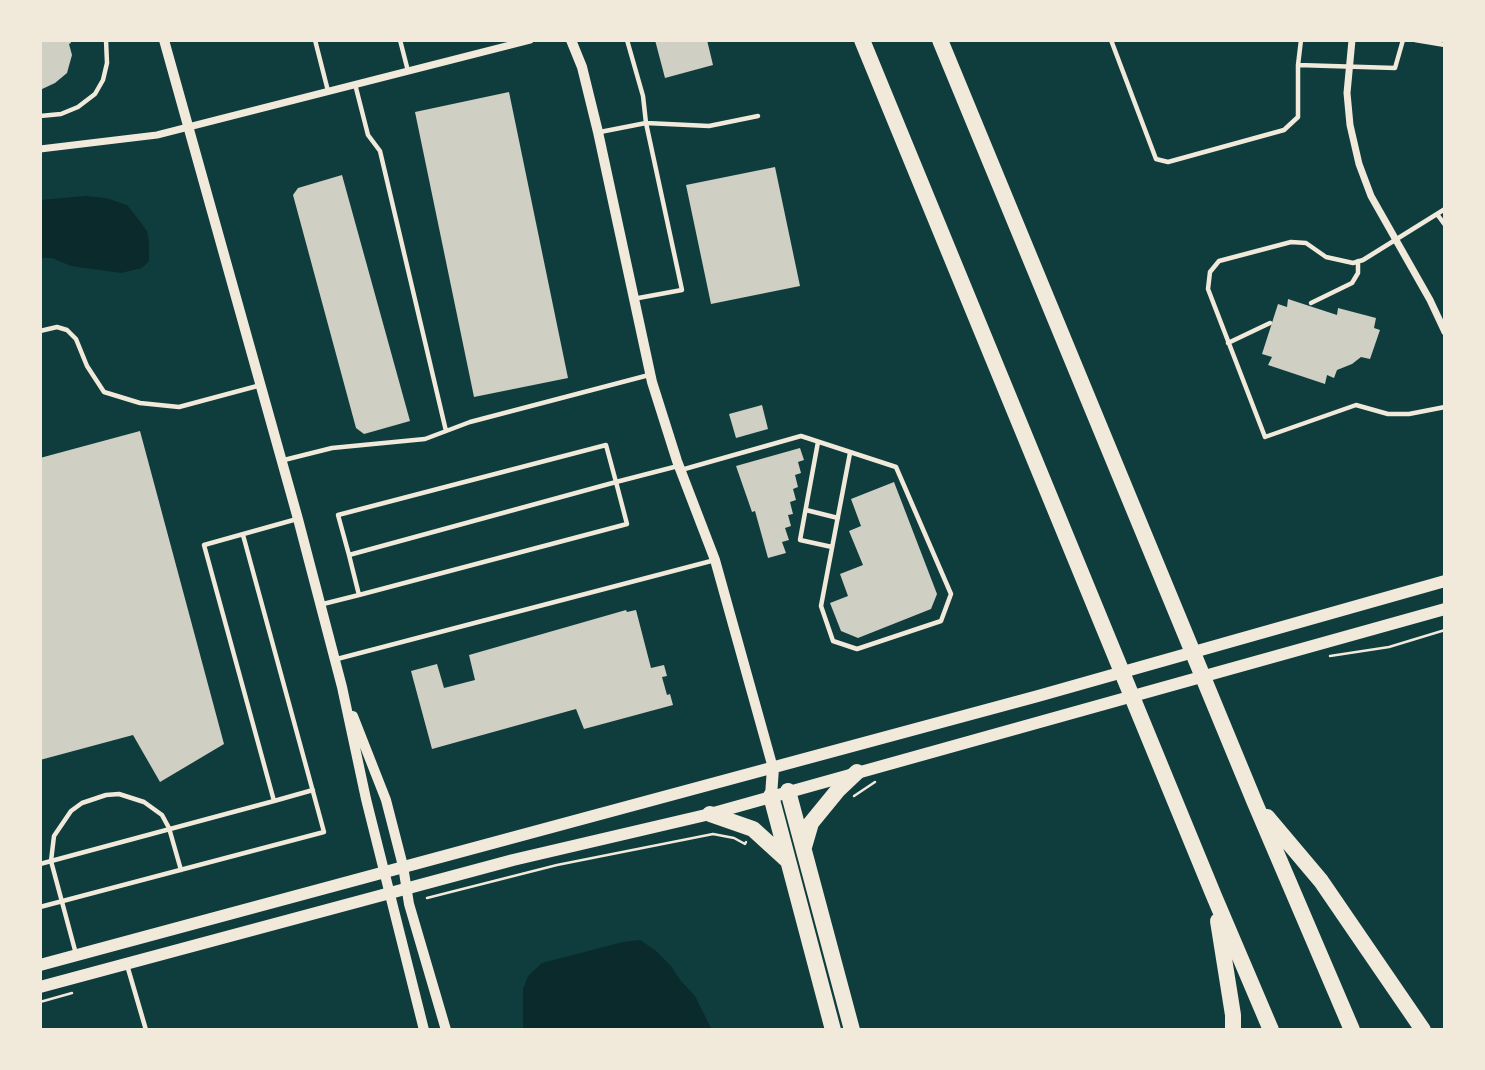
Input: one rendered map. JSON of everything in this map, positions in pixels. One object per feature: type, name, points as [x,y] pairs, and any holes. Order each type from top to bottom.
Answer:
[{"type":"highway","points":[[862,40],[1271,1030]]},
{"type":"highway","points":[[940,40],[1255,803],[1352,1030]]},
{"type":"highway","points":[[804,847],[811,823],[857,772]]},
{"type":"highway","points":[[788,791],[852,1030]]},
{"type":"highway","points":[[771,796],[834,1030]]},
{"type":"highway","points":[[1255,803],[1321,881],[1423,1030]]},
{"type":"highway","points":[[710,814],[753,829],[788,861]]},
{"type":"highway","points":[[1214,896],[1233,1015],[1233,1030]]},
{"type":"main road","points":[[40,965],[1038,696],[1445,581]]},
{"type":"main road","points":[[40,987],[513,860],[710,814],[1445,609]]},
{"type":"main road","points":[[773,768],[788,791]]},
{"type":"main road","points":[[771,796],[773,768]]},
{"type":"street","points":[[164,40],[298,519],[342,687],[384,872],[424,1030]]},
{"type":"street","points":[[40,149],[157,135],[530,40]]},
{"type":"street","points":[[571,40],[582,67],[598,132],[632,300],[660,412],[715,560],[773,768]]},
{"type":"street","points":[[1352,40],[1348,93],[1350,125],[1359,164],[1371,196],[1430,300],[1445,332]]},
{"type":"street","points":[[342,687],[386,800],[403,866],[409,904],[446,1030]]},
{"type":"lane","points":[[40,116],[61,114],[78,107],[95,94],[103,80],[107,63],[106,40]]},
{"type":"lane","points":[[316,40],[328,91]]},
{"type":"lane","points":[[400,40],[408,71]]},
{"type":"lane","points":[[627,40],[643,96],[646,123],[682,290],[632,300]]},
{"type":"lane","points":[[1111,40],[1156,159],[1168,162],[1284,130],[1298,117],[1301,40]]},
{"type":"lane","points":[[1298,65],[1395,68],[1403,40]]},
{"type":"lane","points":[[1415,40],[1445,45]]},
{"type":"lane","points":[[355,84],[369,135],[380,151],[446,431]]},
{"type":"lane","points":[[598,132],[646,123],[709,126],[758,116]]},
{"type":"lane","points":[[1445,209],[1353,263],[1326,257],[1306,243],[1291,242],[1219,261],[1210,272],[1208,289],[1265,437],[1356,405],[1388,414],[1409,414],[1445,407]]},
{"type":"lane","points":[[1437,214],[1445,225]]},
{"type":"lane","points":[[1311,303],[1352,283],[1358,273],[1358,261]]},
{"type":"lane","points":[[1227,343],[1270,323]]},
{"type":"lane","points":[[40,331],[57,327],[67,330],[76,339],[87,366],[104,392],[140,403],[178,407],[262,385]]},
{"type":"lane","points":[[282,460],[332,448],[425,439],[470,422],[650,375]]},
{"type":"lane","points":[[349,555],[616,482],[801,436],[896,467],[951,594],[941,621],[857,649],[833,641],[821,606],[850,453]]},
{"type":"lane","points":[[818,442],[800,540],[832,547]]},
{"type":"lane","points":[[320,605],[359,595],[627,524],[606,445],[338,515],[359,595]]},
{"type":"lane","points":[[806,510],[838,518]]},
{"type":"lane","points":[[274,801],[204,545],[298,519]]},
{"type":"lane","points":[[40,907],[324,832],[243,535]]},
{"type":"lane","points":[[335,660],[715,560]]},
{"type":"lane","points":[[40,864],[313,790]]},
{"type":"lane","points":[[77,955],[51,861],[54,836],[62,821],[82,803],[119,794],[144,802],[162,815],[169,828],[181,870]]},
{"type":"lane","points":[[127,964],[146,1030]]},
{"type":"path","points":[[1329,656],[1390,647],[1445,630]]},
{"type":"water","points":[[86,196],[106,198],[127,205],[139,220],[147,231],[149,243],[149,261],[142,268],[121,273],[71,266],[52,258],[40,258],[40,200]]},
{"type":"water","points":[[640,940],[671,966],[695,996],[712,1030],[523,1030],[523,989],[528,976],[542,963]]},
{"type":"building","points":[[40,40],[70,40],[72,55],[67,73],[40,90]]},
{"type":"building","points":[[655,40],[707,40],[713,65],[665,78]]},
{"type":"building","points":[[509,92],[568,378],[474,397],[415,112]]},
{"type":"building","points":[[775,167],[800,286],[711,304],[686,185]]},
{"type":"building","points":[[342,175],[410,421],[364,434],[356,428],[293,195],[298,188]]},
{"type":"building","points":[[1288,299],[1337,315],[1338,308],[1376,318],[1374,328],[1380,330],[1370,359],[1361,357],[1337,370],[1334,378],[1327,375],[1325,384],[1268,365],[1272,357],[1262,354],[1278,304],[1287,307]]},
{"type":"building","points":[[762,405],[768,429],[736,438],[729,414]]},
{"type":"building","points":[[140,431],[224,744],[160,782],[133,735],[40,760],[40,458]]},
{"type":"building","points":[[800,448],[804,460],[798,462],[801,473],[795,475],[798,487],[793,489],[796,500],[790,502],[793,514],[788,515],[791,526],[785,528],[789,540],[782,542],[786,553],[768,558],[755,511],[752,512],[736,466]]},
{"type":"building","points":[[894,482],[937,594],[931,609],[858,638],[841,631],[830,603],[848,596],[840,574],[863,565],[849,531],[861,526],[851,499]]},
{"type":"building","points":[[626,610],[636,610],[651,668],[664,665],[667,676],[662,677],[673,705],[584,729],[576,709],[432,749],[411,671],[437,664],[444,688],[475,680],[469,655]]}]
